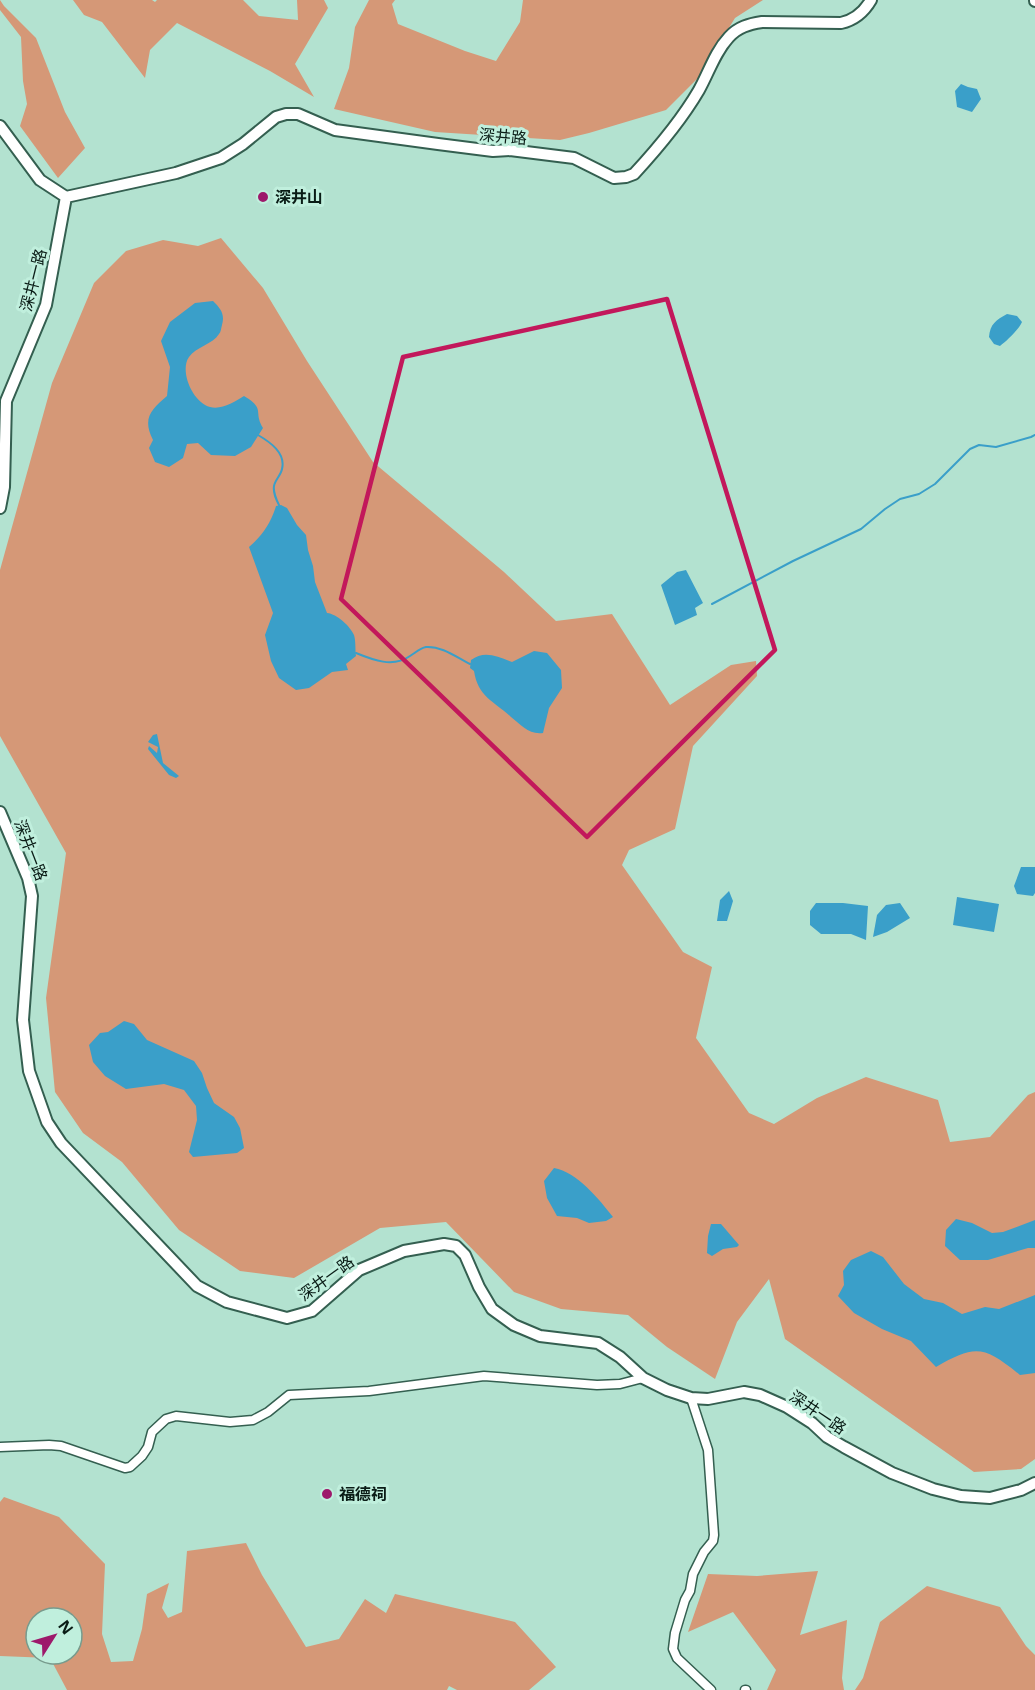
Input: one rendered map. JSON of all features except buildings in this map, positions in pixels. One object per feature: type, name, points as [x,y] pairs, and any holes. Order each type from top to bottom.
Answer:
[{"type":"street","name":"深井路","points":[[66,197],[176,173],[221,158],[243,144],[276,117],[286,114],[298,114],[335,130],[493,151],[510,150],[574,159],[614,178],[626,177],[634,174],[677,124],[700,88],[720,49],[736,31],[744,26],[762,22],[841,23],[850,21],[858,16],[871,0]]},
{"type":"street","points":[[0,126],[40,180],[66,197]]},
{"type":"street","name":"深井一路","points":[[0,508],[4,487],[6,401],[45,305],[66,197]]},
{"type":"street","name":"深井一路","points":[[0,812],[28,878],[32,896],[23,1020],[29,1071],[47,1122],[61,1143],[197,1286],[227,1302],[287,1318],[312,1311],[359,1270],[404,1251],[444,1244],[456,1246],[465,1255],[492,1309],[514,1325],[540,1336],[598,1343],[620,1357],[644,1378],[667,1390],[691,1398],[708,1399],[744,1392],[760,1395],[787,1407],[812,1423],[827,1437],[892,1473],[933,1489],[961,1496],[990,1498],[1021,1490],[1035,1483]]},
{"type":"street","points":[[0,1447],[61,1446],[126,1468],[142,1456],[148,1447],[152,1432],[166,1419],[176,1416],[230,1422],[253,1420],[268,1412],[289,1395],[369,1390],[484,1376],[597,1385],[620,1384],[644,1378]]},
{"type":"street","points":[[691,1398],[708,1450],[714,1535],[713,1541],[704,1552],[693,1574],[690,1592],[685,1600],[675,1633],[673,1649],[677,1658],[711,1690]]},
{"type":"highlighted area","points":[[667,299],[775,650],[587,837],[341,599],[403,357]]},
{"type":"shaded area","points":[[0,0],[36,38],[65,112],[85,148],[58,178],[20,126],[27,104],[23,81],[21,37],[0,10]]},
{"type":"shaded area","points":[[73,0],[152,0],[155,2],[157,0],[243,0],[259,16],[298,20],[297,0],[324,0],[328,8],[295,64],[314,97],[270,71],[177,23],[150,50],[145,78],[102,22],[84,15]]},
{"type":"shaded area","points":[[369,0],[395,0],[392,4],[398,24],[496,61],[520,22],[523,0],[763,0],[735,18],[698,78],[666,110],[560,140],[435,132],[334,109],[349,68],[355,27]]},
{"type":"shaded area","points":[[221,238],[263,288],[307,361],[373,462],[504,572],[556,621],[612,614],[670,705],[731,665],[756,661],[757,676],[693,746],[675,829],[629,850],[622,865],[683,952],[712,967],[696,1038],[749,1113],[774,1124],[817,1098],[866,1077],[938,1100],[950,1142],[990,1137],[1028,1095],[1035,1092],[1035,1459],[1021,1469],[974,1472],[785,1339],[769,1279],[737,1322],[715,1379],[667,1347],[628,1315],[561,1309],[514,1292],[446,1222],[380,1228],[294,1278],[240,1271],[179,1230],[122,1162],[83,1133],[55,1092],[46,998],[66,853],[0,736],[0,570],[52,383],[94,283],[126,251],[163,240],[198,246]]},
{"type":"shaded area","points":[[4,1497],[59,1517],[105,1564],[102,1634],[111,1662],[133,1661],[142,1629],[147,1594],[169,1583],[162,1608],[168,1618],[182,1612],[187,1551],[246,1543],[262,1575],[306,1647],[339,1639],[365,1599],[386,1613],[395,1594],[515,1622],[556,1667],[529,1690],[457,1690],[449,1686],[447,1690],[67,1690],[54,1666],[84,1666],[84,1606],[24,1606],[24,1657],[0,1656],[0,1502]]},
{"type":"shaded area","points":[[818,1571],[800,1635],[847,1620],[842,1678],[844,1690],[767,1690],[776,1670],[733,1612],[688,1632],[708,1574],[757,1576]]},
{"type":"shaded area","points":[[927,1586],[1000,1607],[1026,1646],[1035,1655],[1035,1690],[855,1690],[863,1678],[880,1622]]},
{"type":"water","points":[[961,84],[977,89],[981,99],[972,112],[957,107],[955,91]]},
{"type":"water","points":[[213,301],[223,315],[221,331],[213,340],[189,357],[186,370],[189,386],[198,399],[214,408],[232,403],[244,396],[255,404],[263,428],[251,447],[235,456],[211,455],[198,443],[187,444],[183,458],[169,467],[155,462],[149,448],[153,440],[148,420],[153,410],[167,396],[170,367],[161,341],[170,322],[195,303]]},
{"type":"water","points":[[1007,314],[1017,316],[1022,322],[1013,335],[1000,346],[994,344],[989,337],[994,323]]},
{"type":"water","points":[[281,505],[287,508],[306,535],[315,582],[327,613],[346,624],[354,635],[355,643],[356,656],[346,664],[348,670],[332,672],[309,688],[296,690],[279,678],[271,661],[265,635],[273,613],[249,547],[266,529],[276,506]]},
{"type":"water","points":[[686,570],[703,603],[695,608],[697,615],[675,625],[661,585],[677,572]]},
{"type":"water","points":[[534,651],[547,653],[561,670],[562,688],[549,708],[543,733],[526,729],[488,698],[479,687],[474,671],[470,668],[471,660],[481,655],[496,656],[512,662]]},
{"type":"water","points":[[157,734],[163,763],[179,776],[176,778],[169,775],[148,749],[149,746],[157,753],[158,747],[148,742],[153,735]]},
{"type":"water","points":[[1021,867],[1035,867],[1033,896],[1017,894],[1014,886]]},
{"type":"water","points":[[729,891],[733,901],[727,921],[717,921],[720,900]]},
{"type":"water","points":[[957,897],[999,904],[994,932],[953,925]]},
{"type":"water","points":[[816,903],[868,906],[866,940],[851,934],[821,934],[810,925],[810,911]]},
{"type":"water","points":[[900,903],[910,918],[887,932],[873,937],[877,915],[886,905]]},
{"type":"water","points":[[124,1021],[134,1024],[147,1040],[194,1061],[202,1073],[214,1103],[234,1117],[240,1128],[244,1148],[237,1153],[193,1157],[189,1152],[197,1120],[196,1106],[184,1090],[164,1084],[126,1089],[105,1076],[93,1062],[89,1045],[100,1033],[108,1032]]},
{"type":"water","points":[[554,1168],[579,1181],[613,1217],[606,1221],[589,1223],[577,1218],[557,1216],[547,1198],[544,1181]]},
{"type":"water","points":[[956,1219],[972,1223],[992,1233],[1003,1232],[1035,1220],[1035,1248],[988,1260],[960,1260],[945,1246],[946,1230]]},
{"type":"water","points":[[711,1224],[721,1224],[739,1245],[723,1249],[712,1256],[707,1253]]},
{"type":"water","points":[[871,1251],[883,1257],[904,1284],[924,1299],[943,1303],[962,1314],[985,1307],[999,1309],[1035,1295],[1035,1373],[1020,1375],[997,1358],[980,1351],[961,1354],[936,1367],[911,1341],[882,1329],[854,1313],[838,1296],[844,1285],[843,1271],[851,1260]]},
{"type":"waterway","points":[[258,435],[272,445],[282,458],[282,469],[274,489],[279,505]]},
{"type":"waterway","points":[[712,604],[793,561],[861,529],[900,499],[919,494],[935,484],[970,449],[979,445],[996,447],[1035,435]]},
{"type":"waterway","points":[[356,653],[376,660],[397,662],[420,649],[432,647],[449,652],[470,664]]},
{"type":"place","name":"深井山","points":[[263,197]]},
{"type":"place","name":"福德祠","points":[[327,1494]]}]
